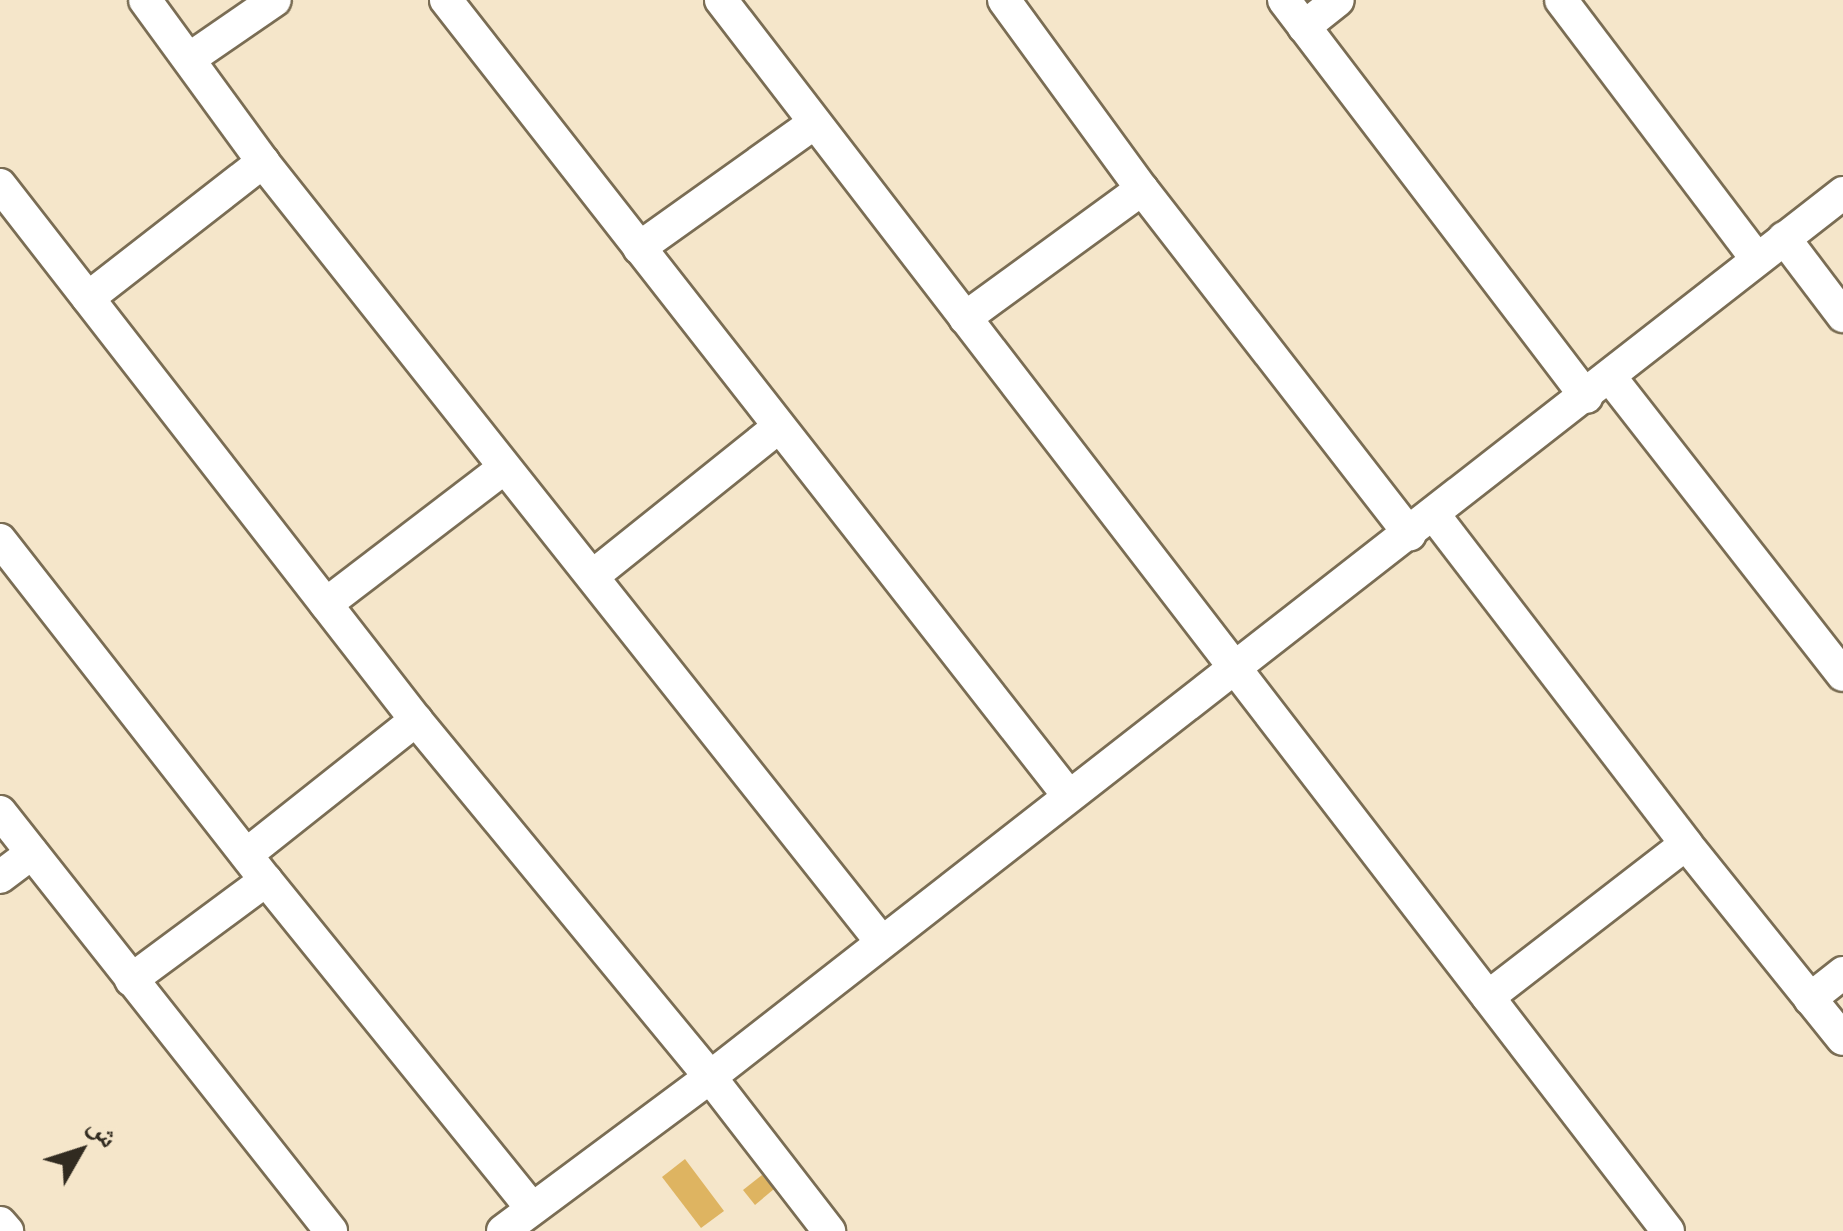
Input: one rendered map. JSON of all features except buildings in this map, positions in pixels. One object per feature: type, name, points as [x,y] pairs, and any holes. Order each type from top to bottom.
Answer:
[{"type":"street","points":[[145,0],[262,162],[504,468],[594,574],[880,940]]},
{"type":"street","points":[[189,58],[275,0]]},
{"type":"street","points":[[720,0],[1668,1231]]},
{"type":"street","points":[[1005,0],[1142,189],[1843,1039]]},
{"type":"street","points":[[1284,0],[1598,387],[1843,675]]},
{"type":"street","points":[[1304,26],[1338,0]]},
{"type":"street","points":[[1560,0],[1757,260]]},
{"type":"street","points":[[461,5],[639,248],[1068,795]]},
{"type":"street","points":[[639,248],[814,124]]},
{"type":"street","points":[[88,298],[262,162]]},
{"type":"street","points":[[965,318],[1142,189]]},
{"type":"street","points":[[504,1231],[710,1077],[880,940],[1422,524],[1843,193]]},
{"type":"street","points":[[4,199],[88,298],[416,720],[710,1077],[828,1231]]},
{"type":"street","points":[[1784,238],[1843,316]]},
{"type":"street","points":[[594,574],[779,428]]},
{"type":"street","points":[[326,604],[504,468]]},
{"type":"street","points":[[0,540],[256,867],[532,1208]]},
{"type":"street","points":[[131,980],[416,720]]},
{"type":"street","points":[[0,812],[331,1231]]},
{"type":"street","points":[[1488,997],[1686,844]]},
{"type":"street","points":[[0,877],[32,853]]},
{"type":"street","points":[[1810,998],[1843,973]]},
{"type":"street","points":[[0,1223],[6,1231]]}]
